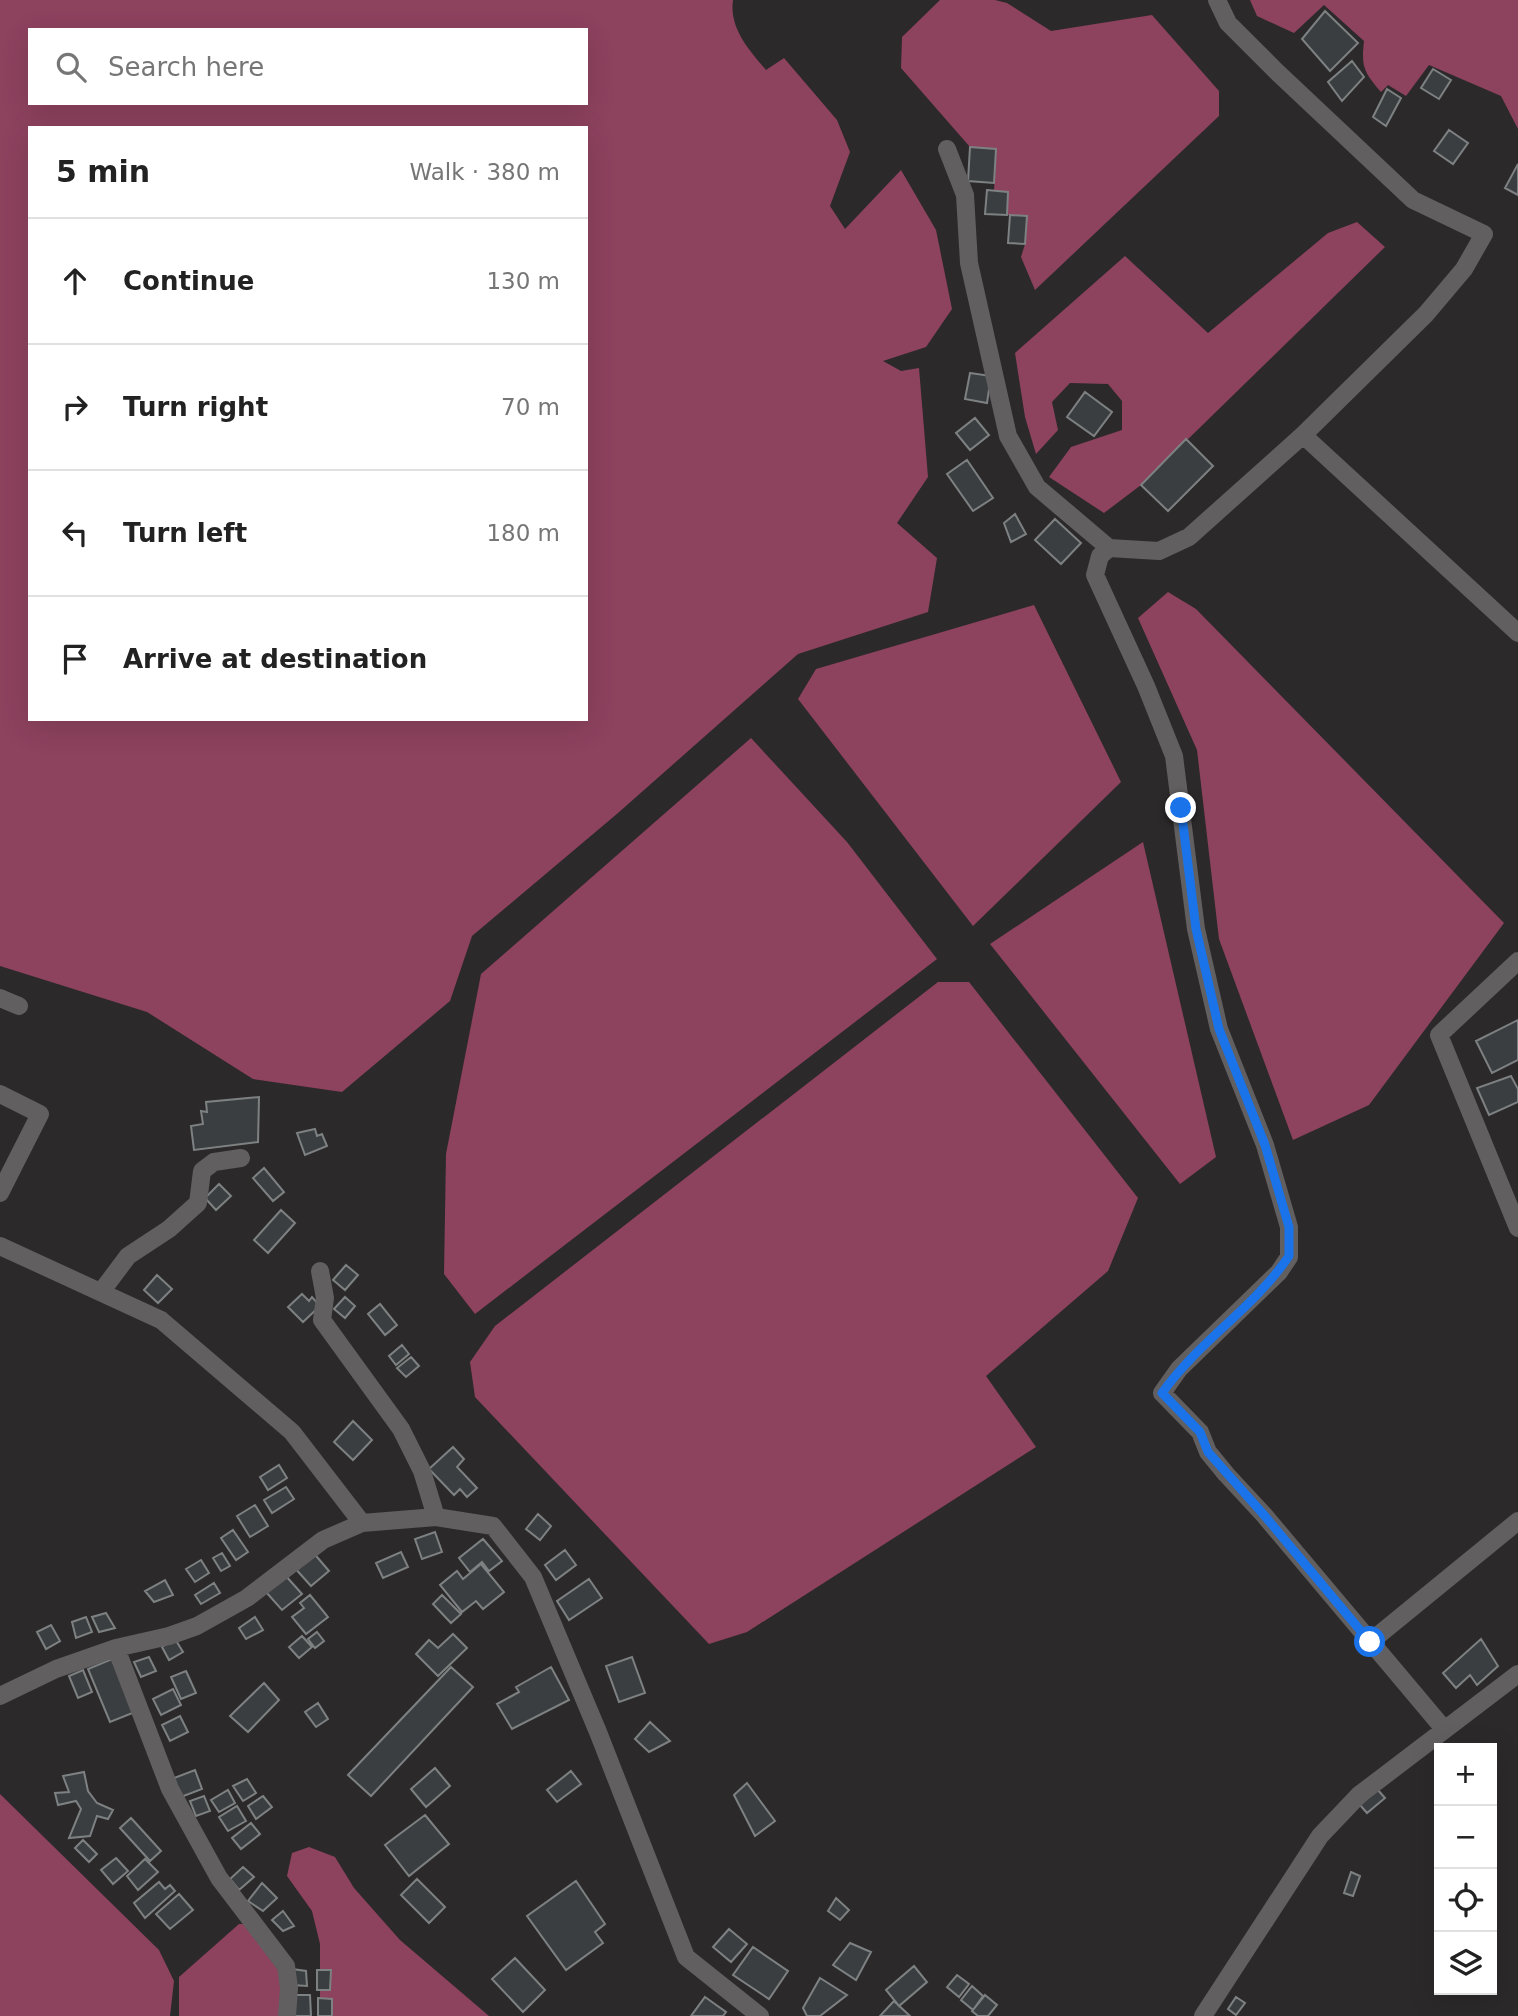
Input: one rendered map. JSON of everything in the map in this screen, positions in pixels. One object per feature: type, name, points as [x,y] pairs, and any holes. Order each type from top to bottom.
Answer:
[{"type":"street","points":[[947,149],[965,195],[969,264],[1008,436],[1037,486],[1109,548],[1159,551],[1189,537],[1303,435],[1426,314],[1464,269],[1484,234],[1413,200],[1228,23],[1217,0]]},
{"type":"street","points":[[1303,435],[1518,633]]},
{"type":"street","points":[[1109,548],[1100,556],[1095,576],[1146,686],[1174,756],[1196,929],[1219,1029],[1265,1145],[1289,1227],[1289,1256],[1279,1272],[1179,1369],[1162,1393],[1200,1432],[1208,1452],[1444,1729]]},
{"type":"street","points":[[1518,961],[1439,1035],[1518,1228]]},
{"type":"street","points":[[0,998],[19,1006]]},
{"type":"street","points":[[0,1094],[40,1114],[0,1194]]},
{"type":"street","points":[[100,1292],[128,1256],[169,1229],[198,1203],[202,1171],[214,1162],[241,1158]]},
{"type":"street","points":[[0,1246],[161,1320],[292,1432],[362,1523]]},
{"type":"street","points":[[320,1271],[326,1298],[322,1320],[401,1429],[422,1471],[436,1517]]},
{"type":"street","points":[[0,1696],[56,1669],[116,1648],[169,1636],[197,1626],[247,1598],[323,1540],[362,1523],[436,1517],[493,1526],[533,1577],[598,1732],[686,1957],[760,2016]]},
{"type":"street","points":[[1370,1642],[1518,1521]]},
{"type":"street","points":[[116,1648],[170,1789],[219,1878],[286,1966],[289,1989],[287,2016]]},
{"type":"street","points":[[1203,2016],[1320,1836],[1359,1795],[1518,1674]]},
{"type":"shaded area","points":[[0,0],[733,0],[737,29],[766,70],[784,58],[837,120],[850,152],[830,206],[845,229],[901,170],[936,230],[952,309],[926,347],[883,361],[901,371],[919,368],[928,477],[897,523],[937,558],[928,612],[798,654],[618,813],[472,936],[450,1001],[342,1092],[253,1079],[147,1012],[0,966]]},
{"type":"shaded area","points":[[940,0],[995,0],[1007,3],[1051,31],[1152,15],[1219,91],[1219,116],[1035,290],[1021,257],[1027,217],[1007,215],[1008,192],[994,191],[996,149],[970,147],[901,68],[902,37]]},
{"type":"shaded area","points":[[1250,0],[1518,0],[1518,129],[1501,96],[1429,65],[1406,96],[1388,85],[1381,92],[1365,69],[1364,41],[1324,5],[1294,33],[1257,16]]},
{"type":"shaded area","points":[[1357,222],[1385,247],[1141,485],[1104,513],[1049,477],[1071,447],[1122,430],[1122,401],[1108,384],[1070,383],[1052,402],[1058,430],[1036,454],[1025,417],[1015,353],[1125,256],[1208,333],[1328,233]]},
{"type":"shaded area","points":[[1168,592],[1196,609],[1504,923],[1369,1105],[1293,1140],[1219,939],[1197,750],[1138,618]]},
{"type":"shaded area","points":[[1034,605],[1121,782],[973,926],[798,699],[816,669]]},
{"type":"shaded area","points":[[751,738],[847,842],[937,959],[475,1314],[444,1274],[446,1154],[481,974]]},
{"type":"shaded area","points":[[1143,842],[1216,1157],[1180,1184],[990,944]]},
{"type":"shaded area","points":[[938,982],[969,982],[1138,1198],[1108,1271],[986,1376],[1036,1447],[747,1632],[709,1644],[475,1397],[470,1362],[495,1326]]},
{"type":"shaded area","points":[[0,1794],[159,1950],[174,1981],[170,2016],[0,2016]]},
{"type":"shaded area","points":[[309,1847],[335,1857],[354,1888],[400,1940],[489,2016],[320,2016],[320,1944],[312,1911],[287,1876],[292,1853]]},
{"type":"shaded area","points":[[239,1924],[253,1924],[286,1973],[284,2016],[179,2016],[179,1977]]},
{"type":"building","points":[[1325,11],[1358,43],[1330,71],[1302,39]]},
{"type":"building","points":[[1352,61],[1364,77],[1342,101],[1328,82]]},
{"type":"building","points":[[1433,69],[1451,80],[1439,99],[1421,88]]},
{"type":"building","points":[[1387,89],[1401,98],[1386,126],[1373,117]]},
{"type":"building","points":[[1449,130],[1468,143],[1453,164],[1434,151]]},
{"type":"building","points":[[970,147],[996,149],[994,183],[968,181]]},
{"type":"building","points":[[1518,164],[1518,195],[1505,188]]},
{"type":"building","points":[[987,190],[1008,192],[1007,215],[985,214]]},
{"type":"building","points":[[1010,215],[1027,216],[1025,244],[1008,243]]},
{"type":"building","points":[[970,373],[991,376],[987,403],[965,399]]},
{"type":"building","points":[[1085,392],[1112,412],[1094,436],[1067,417]]},
{"type":"building","points":[[975,418],[989,435],[970,450],[956,433]]},
{"type":"building","points":[[1186,439],[1213,466],[1168,511],[1141,485]]},
{"type":"building","points":[[967,460],[993,498],[973,511],[947,474]]},
{"type":"building","points":[[1015,514],[1026,534],[1011,542],[1004,523]]},
{"type":"building","points":[[1055,519],[1081,543],[1061,564],[1035,540]]},
{"type":"building","points":[[1518,1020],[1518,1060],[1492,1073],[1476,1041]]},
{"type":"building","points":[[1511,1076],[1518,1089],[1518,1102],[1489,1115],[1477,1088]]},
{"type":"building","points":[[259,1097],[258,1142],[194,1150],[191,1126],[203,1124],[201,1111],[207,1112],[206,1102]]},
{"type":"building","points":[[315,1129],[317,1136],[322,1134],[327,1146],[305,1155],[297,1133]]},
{"type":"building","points":[[264,1168],[284,1192],[273,1201],[253,1178]]},
{"type":"building","points":[[219,1184],[231,1196],[216,1210],[205,1198]]},
{"type":"building","points":[[281,1210],[295,1223],[268,1253],[254,1240]]},
{"type":"building","points":[[346,1265],[358,1275],[345,1290],[333,1280]]},
{"type":"building","points":[[157,1275],[172,1289],[158,1303],[144,1290]]},
{"type":"building","points":[[302,1294],[309,1301],[312,1297],[320,1306],[303,1322],[288,1307]]},
{"type":"building","points":[[345,1297],[355,1306],[345,1318],[334,1309]]},
{"type":"building","points":[[380,1304],[397,1325],[385,1335],[368,1314]]},
{"type":"building","points":[[402,1345],[409,1354],[396,1365],[389,1356]]},
{"type":"building","points":[[411,1357],[419,1366],[406,1377],[397,1368]]},
{"type":"building","points":[[353,1421],[372,1440],[353,1460],[334,1442]]},
{"type":"building","points":[[453,1447],[464,1459],[457,1467],[477,1488],[467,1497],[460,1489],[454,1495],[429,1469]]},
{"type":"building","points":[[279,1465],[287,1478],[268,1490],[260,1477]]},
{"type":"building","points":[[286,1487],[294,1499],[272,1513],[264,1500]]},
{"type":"building","points":[[255,1505],[268,1526],[250,1537],[237,1516]]},
{"type":"building","points":[[538,1514],[551,1526],[540,1540],[526,1529]]},
{"type":"building","points":[[233,1530],[248,1552],[236,1560],[221,1538]]},
{"type":"building","points":[[435,1532],[442,1552],[422,1559],[415,1539]]},
{"type":"building","points":[[483,1539],[502,1561],[489,1571],[482,1562],[470,1572],[459,1558]]},
{"type":"building","points":[[311,1550],[329,1571],[311,1586],[293,1566]]},
{"type":"building","points":[[565,1550],[576,1565],[556,1580],[545,1565]]},
{"type":"building","points":[[401,1552],[408,1567],[383,1578],[376,1563]]},
{"type":"building","points":[[222,1553],[230,1566],[221,1571],[213,1558]]},
{"type":"building","points":[[201,1560],[209,1573],[195,1582],[186,1569]]},
{"type":"building","points":[[481,1564],[504,1592],[483,1609],[476,1601],[462,1612],[440,1585],[457,1571],[463,1579]]},
{"type":"building","points":[[285,1575],[302,1594],[282,1610],[266,1592]]},
{"type":"building","points":[[589,1579],[602,1598],[569,1620],[557,1601]]},
{"type":"building","points":[[165,1580],[173,1595],[154,1602],[145,1591]]},
{"type":"building","points":[[214,1583],[220,1593],[201,1604],[195,1595]]},
{"type":"building","points":[[310,1595],[328,1617],[306,1634],[292,1617],[304,1608],[300,1603]]},
{"type":"building","points":[[442,1595],[461,1614],[451,1623],[433,1604]]},
{"type":"building","points":[[106,1613],[115,1628],[99,1632],[92,1617]]},
{"type":"building","points":[[86,1617],[92,1632],[76,1638],[72,1622]]},
{"type":"building","points":[[255,1617],[263,1630],[246,1639],[239,1628]]},
{"type":"building","points":[[51,1625],[60,1641],[46,1649],[37,1632]]},
{"type":"building","points":[[317,1632],[324,1641],[315,1648],[308,1639]]},
{"type":"building","points":[[453,1634],[467,1648],[438,1676],[416,1654],[429,1640],[438,1648]]},
{"type":"building","points":[[302,1636],[312,1647],[299,1658],[289,1647]]},
{"type":"building","points":[[175,1639],[183,1652],[169,1660],[162,1647]]},
{"type":"building","points":[[1481,1639],[1498,1666],[1477,1685],[1470,1675],[1456,1688],[1443,1673]]},
{"type":"building","points":[[149,1657],[156,1671],[141,1677],[134,1662]]},
{"type":"building","points":[[632,1657],[645,1693],[619,1702],[606,1666]]},
{"type":"building","points":[[112,1659],[135,1712],[110,1722],[88,1669]]},
{"type":"building","points":[[451,1667],[473,1687],[371,1796],[348,1775]]},
{"type":"building","points":[[551,1667],[569,1700],[512,1729],[497,1704],[519,1692],[516,1687]]},
{"type":"building","points":[[83,1670],[92,1692],[78,1698],[69,1676]]},
{"type":"building","points":[[186,1671],[196,1693],[181,1699],[171,1677]]},
{"type":"building","points":[[264,1683],[279,1700],[248,1732],[230,1716]]},
{"type":"building","points":[[173,1689],[181,1705],[161,1715],[153,1699]]},
{"type":"building","points":[[318,1703],[328,1719],[316,1727],[305,1712]]},
{"type":"building","points":[[180,1716],[188,1732],[170,1741],[162,1725]]},
{"type":"building","points":[[650,1722],[670,1741],[649,1752],[635,1739]]},
{"type":"building","points":[[435,1768],[450,1786],[426,1807],[411,1789]]},
{"type":"building","points":[[195,1770],[202,1789],[181,1797],[174,1778]]},
{"type":"building","points":[[571,1771],[581,1784],[557,1802],[547,1790]]},
{"type":"building","points":[[84,1772],[88,1791],[97,1803],[113,1810],[108,1819],[97,1816],[90,1836],[69,1838],[81,1809],[76,1801],[58,1805],[55,1793],[69,1792],[63,1776]]},
{"type":"building","points":[[247,1779],[256,1793],[243,1801],[233,1786]]},
{"type":"building","points":[[747,1783],[775,1821],[755,1836],[734,1795]]},
{"type":"building","points":[[1377,1789],[1385,1798],[1367,1813],[1360,1805]]},
{"type":"building","points":[[228,1790],[235,1803],[219,1812],[211,1800]]},
{"type":"building","points":[[204,1796],[210,1811],[196,1816],[190,1801]]},
{"type":"building","points":[[263,1796],[272,1807],[256,1819],[248,1806]]},
{"type":"building","points":[[237,1806],[246,1821],[228,1831],[219,1817]]},
{"type":"building","points":[[425,1815],[449,1844],[409,1876],[385,1845]]},
{"type":"building","points":[[131,1818],[161,1851],[150,1861],[120,1828]]},
{"type":"building","points":[[251,1823],[260,1834],[241,1849],[232,1838]]},
{"type":"building","points":[[83,1840],[97,1854],[89,1862],[75,1848]]},
{"type":"building","points":[[116,1858],[128,1871],[113,1884],[101,1870]]},
{"type":"building","points":[[145,1859],[158,1872],[138,1890],[127,1876]]},
{"type":"building","points":[[243,1867],[254,1877],[239,1890],[230,1879]]},
{"type":"building","points":[[1351,1872],[1360,1876],[1353,1896],[1344,1893]]},
{"type":"building","points":[[417,1879],[445,1907],[429,1923],[401,1895]]},
{"type":"building","points":[[576,1881],[605,1924],[595,1932],[603,1943],[566,1970],[527,1916]]},
{"type":"building","points":[[159,1882],[165,1889],[170,1885],[175,1891],[145,1918],[134,1903]]},
{"type":"building","points":[[262,1883],[277,1898],[263,1911],[248,1901]]},
{"type":"building","points":[[179,1894],[193,1910],[170,1929],[156,1914]]},
{"type":"building","points":[[836,1898],[849,1910],[840,1920],[828,1911]]},
{"type":"building","points":[[283,1911],[294,1926],[283,1931],[272,1920]]},
{"type":"building","points":[[729,1929],[747,1944],[731,1962],[713,1947]]},
{"type":"building","points":[[850,1943],[871,1952],[856,1980],[833,1965]]},
{"type":"building","points":[[753,1947],[788,1971],[769,1999],[733,1975]]},
{"type":"building","points":[[515,1958],[545,1990],[523,2012],[492,1979]]},
{"type":"building","points":[[914,1966],[927,1982],[899,2006],[886,1990]]},
{"type":"building","points":[[292,1969],[306,1971],[307,1986],[292,1985]]},
{"type":"building","points":[[317,1970],[331,1970],[330,1990],[317,1990]]},
{"type":"building","points":[[957,1975],[969,1984],[959,1997],[947,1987]]},
{"type":"building","points":[[820,1978],[847,1995],[820,2016],[807,2016],[803,2008]]},
{"type":"building","points":[[972,1986],[983,1996],[973,2010],[961,2000]]},
{"type":"building","points":[[293,1995],[310,1995],[311,2016],[294,2016]]},
{"type":"building","points":[[985,1995],[997,2005],[988,2016],[978,2016],[972,2011]]},
{"type":"building","points":[[705,1997],[726,2012],[723,2016],[691,2016]]},
{"type":"building","points":[[1236,1997],[1245,2003],[1236,2015],[1228,2009]]},
{"type":"building","points":[[318,1998],[332,1999],[332,2016],[318,2016]]},
{"type":"building","points":[[894,2001],[910,2016],[880,2016]]},
{"type":"route","points":[[1181,808],[1196,929],[1219,1029],[1265,1145],[1289,1227],[1289,1256],[1279,1272],[1259,1293],[1179,1369],[1162,1393],[1200,1432],[1208,1452],[1370,1642]]}]
